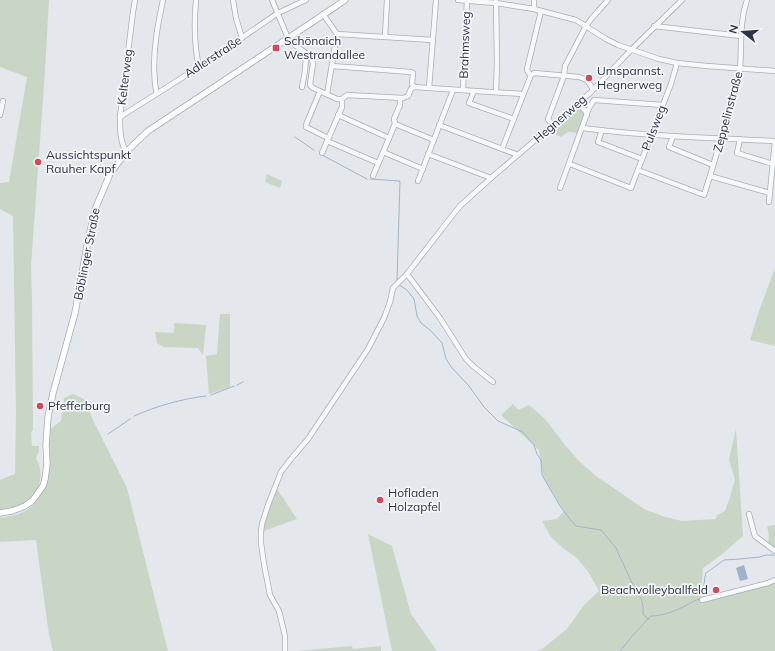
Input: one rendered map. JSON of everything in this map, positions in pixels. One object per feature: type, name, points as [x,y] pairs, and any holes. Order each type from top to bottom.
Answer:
[{"type":"main road","name":"Böblinger Straße","points":[[0,513],[18,509],[33,501],[41,490],[45,479],[47,464],[48,417],[75,313],[88,240],[96,207],[110,174],[126,152],[148,131],[345,0]]},
{"type":"street","name":"Kelterweg","points":[[126,152],[120,133],[120,117],[135,0]]},
{"type":"street","points":[[157,93],[155,86],[154,52],[156,33],[163,0]]},
{"type":"street","points":[[196,0],[196,55],[199,66]]},
{"type":"street","points":[[233,0],[236,18],[242,38]]},
{"type":"street","points":[[272,0],[288,38],[310,56],[312,60],[311,86],[342,99]]},
{"type":"street","name":"Adlerstraße","points":[[120,117],[278,14],[306,0]]},
{"type":"street","points":[[384,37],[387,0]]},
{"type":"street","points":[[429,88],[436,0]]},
{"type":"street","points":[[458,0],[496,1],[576,20],[606,39],[631,50],[659,59],[677,63],[775,71]]},
{"type":"street","points":[[534,0],[534,9]]},
{"type":"street","points":[[552,125],[548,119],[564,76],[564,66],[586,26],[608,0]]},
{"type":"street","name":"Hegnerweg","points":[[285,651],[285,636],[279,611],[270,595],[264,564],[261,543],[262,524],[281,472],[308,439],[356,369],[381,324],[390,302],[393,288],[407,274],[456,211],[485,183],[590,93],[654,26],[682,0]]},
{"type":"street","name":"Zeppelinstraße","points":[[638,170],[704,195],[735,93],[740,68],[743,13],[747,0]]},
{"type":"street","name":"Brahmsweg","points":[[463,90],[467,1]]},
{"type":"street","points":[[496,1],[496,92]]},
{"type":"street","points":[[531,75],[527,69],[541,11]]},
{"type":"street","points":[[323,14],[337,34],[327,94]]},
{"type":"street","points":[[654,26],[741,36]]},
{"type":"street","points":[[337,34],[433,40]]},
{"type":"street","points":[[302,87],[306,57]]},
{"type":"street","name":"Pulsweg","points":[[570,164],[631,188],[671,84],[677,63]]},
{"type":"street","points":[[332,66],[411,72],[413,73],[412,84],[414,86]]},
{"type":"street","points":[[502,149],[531,75],[534,73],[579,77],[586,80],[593,89]]},
{"type":"street","points":[[414,86],[523,94]]},
{"type":"street","points":[[342,99],[347,95],[400,98],[408,96],[414,86]]},
{"type":"street","points":[[418,181],[453,90]]},
{"type":"street","points":[[320,91],[306,127],[378,164]]},
{"type":"street","points":[[474,91],[469,103],[514,119]]},
{"type":"street","points":[[373,176],[395,124],[394,119],[400,105],[400,98]]},
{"type":"street","points":[[322,153],[342,107],[342,99]]},
{"type":"street","points":[[560,188],[592,102],[596,100],[663,105]]},
{"type":"street","points":[[0,115],[3,101]]},
{"type":"street","points":[[578,103],[587,115]]},
{"type":"street","points":[[338,115],[389,138]]},
{"type":"street","points":[[395,124],[434,140]]},
{"type":"street","points":[[439,125],[518,155]]},
{"type":"street","points":[[582,128],[673,136],[775,141],[769,202]]},
{"type":"street","points":[[602,130],[598,142],[642,159]]},
{"type":"street","points":[[673,136],[669,147],[714,165]]},
{"type":"street","points":[[740,139],[737,154],[773,164]]},
{"type":"street","points":[[383,152],[422,169]]},
{"type":"street","points":[[428,154],[491,178]]},
{"type":"street","points":[[710,176],[770,193]]},
{"type":"street","points":[[407,274],[440,318],[466,359],[493,382]]},
{"type":"street","points":[[749,514],[755,536],[775,551]]},
{"type":"street","points":[[702,600],[775,580]]},
{"type":"green space","points":[[0,0],[49,0],[31,266],[33,430],[31,433],[32,446],[39,446],[39,451],[36,458],[39,465],[40,480],[38,488],[30,500],[16,508],[0,511],[0,480],[15,474],[16,413],[13,216],[0,209],[0,183],[9,182],[27,77],[0,67]]},
{"type":"green space","points":[[577,108],[580,108],[584,114],[578,133],[568,132],[561,137],[550,132]]},
{"type":"green space","points":[[267,174],[282,181],[280,188],[265,182]]},
{"type":"green space","points":[[775,268],[775,346],[750,340]]},
{"type":"green space","points":[[220,314],[230,314],[230,387],[209,394],[206,356],[217,354]]},
{"type":"green space","points":[[174,323],[206,325],[203,355],[198,348],[163,347],[157,343],[155,332],[174,333]]},
{"type":"green space","points":[[73,394],[86,400],[92,418],[127,488],[168,651],[53,651],[49,635],[36,540],[0,542],[0,518],[19,514],[27,510],[33,505],[39,493],[47,464],[47,429],[52,428],[61,421],[64,398]]},
{"type":"green space","points":[[513,404],[518,410],[529,405],[545,419],[579,461],[596,476],[644,509],[665,517],[682,521],[716,519],[717,515],[725,511],[735,480],[729,459],[736,429],[743,536],[703,568],[700,602],[744,591],[775,580],[775,651],[537,651],[542,649],[567,629],[584,605],[599,591],[589,573],[577,558],[551,537],[542,521],[557,519],[564,511],[543,476],[539,450],[501,415]]},
{"type":"green space","points":[[275,486],[297,519],[261,532]]},
{"type":"green space","points":[[775,525],[775,548],[768,543],[769,536],[767,526]]},
{"type":"green space","points":[[368,534],[392,546],[411,614],[437,651],[392,651]]},
{"type":"green space","points":[[352,646],[353,649],[381,646],[381,651],[297,651]]},
{"type":"water","points":[[744,565],[748,579],[740,581],[736,568]]},
{"type":"waterway","points":[[295,137],[314,150]]},
{"type":"waterway","points":[[322,155],[367,179]]},
{"type":"waterway","points":[[370,179],[400,181],[397,281]]},
{"type":"waterway","points":[[399,285],[407,290],[414,299],[417,316],[421,323],[442,343],[446,359],[452,368],[469,386],[484,407],[498,421],[523,432],[534,445],[541,460],[542,475],[560,506],[569,518],[576,526],[601,530],[616,548],[640,597]]},
{"type":"waterway","points":[[237,385],[243,382]]},
{"type":"waterway","points":[[211,395],[234,386]]},
{"type":"waterway","points":[[134,416],[169,403],[206,396]]},
{"type":"waterway","points":[[108,434],[130,419]]},
{"type":"waterway","points":[[704,596],[706,573],[724,560],[775,555]]},
{"type":"waterway","points":[[641,598],[643,614],[648,619]]},
{"type":"waterway","points":[[620,651],[651,616],[669,613],[700,599]]},
{"type":"place","name":"Schönaich Westrandallee","points":[[276,48]]},
{"type":"place","name":"Umspannst. Hegnerweg","points":[[589,78]]},
{"type":"place","name":"Aussichtspunkt Rauher Kapf","points":[[38,162]]},
{"type":"place","name":"Pfefferburg","points":[[40,406]]},
{"type":"place","name":"Hofladen Holzapfel","points":[[380,500]]},
{"type":"place","name":"Beachvolleyballfeld","points":[[716,590]]}]
